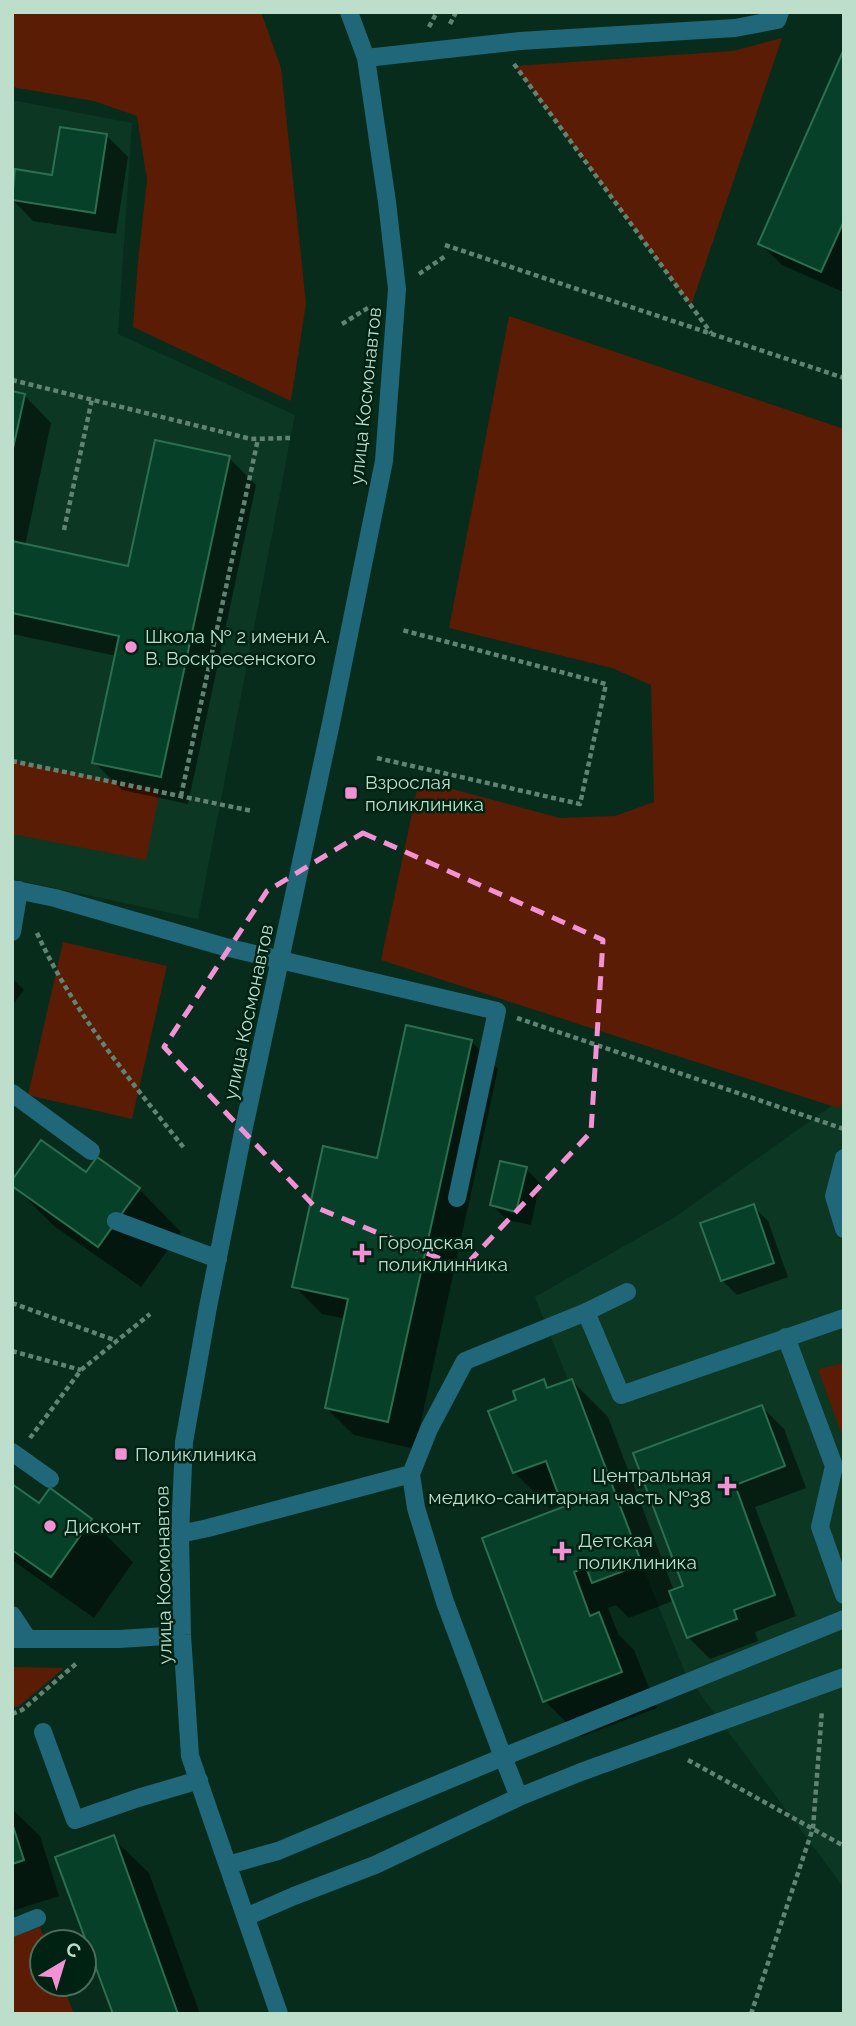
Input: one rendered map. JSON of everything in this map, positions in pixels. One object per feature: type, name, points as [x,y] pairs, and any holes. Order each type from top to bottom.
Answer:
[{"type":"street","name":"улица Космонавтов","points":[[279,2014],[190,1756],[182,1635],[180,1534],[184,1442],[218,1259],[384,461],[397,289],[366,58],[349,12]]},
{"type":"street","points":[[366,58],[499,43],[736,28],[777,20],[780,12]]},
{"type":"street","points":[[12,932],[15,889],[225,947],[497,1010],[457,1198]]},
{"type":"street","points":[[12,1093],[91,1151]]},
{"type":"street","points":[[844,1158],[834,1196],[844,1229]]},
{"type":"street","points":[[116,1221],[218,1259]]},
{"type":"street","points":[[519,1797],[445,1602],[416,1508],[411,1474],[429,1429],[464,1361],[586,1312],[627,1292]]},
{"type":"street","points":[[586,1312],[621,1395],[844,1318]]},
{"type":"street","points":[[786,1337],[834,1466],[820,1527],[844,1595]]},
{"type":"street","points":[[14,1454],[50,1479]]},
{"type":"street","points":[[180,1534],[411,1474]]},
{"type":"street","points":[[12,1615],[20,1639],[182,1635]]},
{"type":"street","points":[[228,1865],[278,1852],[844,1619]]},
{"type":"street","points":[[246,1917],[375,1865],[519,1797],[844,1677]]},
{"type":"street","points":[[44,1732],[75,1820],[199,1780]]},
{"type":"street","points":[[12,1927],[37,1919]]},
{"type":"path","points":[[499,43],[711,333]]},
{"type":"path","points":[[445,245],[844,377]]},
{"type":"path","points":[[12,380],[238,436],[258,439],[290,438]]},
{"type":"path","points":[[64,530],[92,399]]},
{"type":"path","points":[[181,796],[258,439]]},
{"type":"path","points":[[377,758],[580,804],[606,684],[402,630]]},
{"type":"path","points":[[12,761],[252,811]]},
{"type":"path","points":[[15,889],[50,960],[88,1024],[184,1148]]},
{"type":"path","points":[[497,1010],[844,1129]]},
{"type":"path","points":[[12,1303],[117,1341]]},
{"type":"path","points":[[14,1454],[81,1370],[150,1314]]},
{"type":"path","points":[[12,1351],[81,1370]]},
{"type":"path","points":[[12,1714],[22,1710],[105,1639]]},
{"type":"path","points":[[751,2014],[813,1828],[825,1684]]},
{"type":"path","points":[[660,1744],[844,1846]]},
{"type":"highlighted area","points":[[363,833],[603,940],[591,1132],[463,1268],[315,1207],[164,1047],[267,891]]},
{"type":"shaded area","points":[[12,12],[261,12],[281,68],[306,303],[291,401],[133,327],[147,180],[137,116],[94,101],[12,87]]},
{"type":"shaded area","points":[[782,38],[691,306],[515,66],[733,51]]},
{"type":"shaded area","name":"Школа № 2 имени А. В. Воскресенского","points":[[12,100],[132,123],[118,334],[295,415],[198,919],[12,879]]},
{"type":"shaded area","points":[[509,316],[844,429],[844,1103],[838,1108],[381,960],[419,780],[560,818],[615,816],[654,802],[651,685],[612,668],[449,628]]},
{"type":"shaded area","points":[[12,761],[160,790],[146,860],[12,834]]},
{"type":"shaded area","points":[[63,942],[167,966],[132,1119],[28,1095]]},
{"type":"shaded area","name":"Центральная медико-санитарная часть №38","points":[[844,1097],[844,1888],[686,1675],[535,1297],[675,1217]]},
{"type":"shaded area","points":[[844,1363],[844,1438],[843,1438],[818,1369]]},
{"type":"shaded area","points":[[12,1667],[64,1668],[19,1706],[12,1708]]},
{"type":"shaded area","points":[[28,1931],[28,1998],[68,1998],[74,2014],[12,2014],[12,1937]]},
{"type":"building","points":[[844,49],[844,221],[821,272],[758,244]]},
{"type":"building","points":[[60,127],[107,134],[95,213],[12,200],[15,169],[52,175]]},
{"type":"building","points":[[12,391],[25,394],[12,453]]},
{"type":"building","points":[[155,440],[230,456],[161,777],[92,763],[119,636],[12,613],[12,541],[128,566]]},
{"type":"building","name":"Городская поликлинника","points":[[406,1025],[472,1040],[388,1422],[325,1408],[348,1299],[292,1287],[323,1146],[377,1158]]},
{"type":"building","points":[[41,1140],[86,1172],[97,1157],[140,1188],[98,1247],[12,1186],[12,1180]]},
{"type":"building","points":[[500,1161],[527,1167],[516,1212],[490,1205]]},
{"type":"building","points":[[754,1204],[774,1263],[721,1281],[700,1223]]},
{"type":"building","name":"Детская поликлиника","points":[[544,1379],[547,1388],[572,1379],[642,1564],[592,1583],[586,1567],[574,1572],[590,1616],[599,1612],[622,1672],[543,1702],[482,1538],[563,1507],[546,1461],[513,1473],[488,1411],[516,1400],[513,1391]]},
{"type":"building","points":[[762,1405],[785,1466],[735,1485],[775,1595],[734,1610],[737,1619],[687,1638],[669,1591],[683,1586],[633,1453]]},
{"type":"building","points":[[12,1484],[39,1503],[50,1488],[92,1519],[51,1577],[12,1550]]},
{"type":"building","points":[[12,1823],[24,1860],[12,1864]]},
{"type":"building","points":[[114,1835],[178,2014],[113,2014],[98,1973],[98,1928],[81,1928],[55,1857]]},
{"type":"place","name":"Школа № 2 имени А. В. Воскресенского","points":[[131,647]]},
{"type":"place","name":"Взрослая поликлиника","points":[[351,793]]},
{"type":"place","name":"Городская поликлинника","points":[[362,1253]]},
{"type":"place","name":"Поликлиника","points":[[121,1454]]},
{"type":"place","name":"Центральная медико-санитарная часть №38","points":[[727,1486]]},
{"type":"place","name":"Дисконт","points":[[50,1526]]},
{"type":"place","name":"Детская поликлиника","points":[[562,1551]]}]
